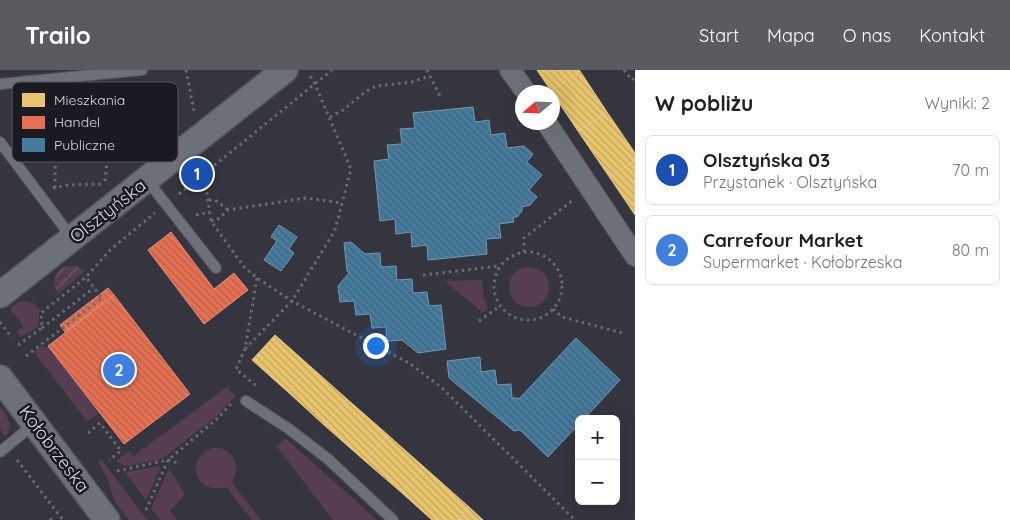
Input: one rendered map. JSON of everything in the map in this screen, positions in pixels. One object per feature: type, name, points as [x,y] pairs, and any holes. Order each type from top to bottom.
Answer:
[{"type":"street","name":"Olsztyńska","points":[[178,155],[284,70]]},
{"type":"street","points":[[510,70],[521,85]]},
{"type":"street","points":[[551,130],[635,256]]},
{"type":"street","name":"Olsztyńska","points":[[0,295],[169,162]]},
{"type":"street","name":"Kołobrzeska","points":[[0,378],[107,520]]},
{"type":"lane","points":[[19,82],[56,78],[115,76],[142,70]]},
{"type":"lane","points":[[0,142],[12,158]]},
{"type":"lane","points":[[15,162],[72,239]]},
{"type":"lane","points":[[147,180],[216,268]]},
{"type":"lane","points":[[246,401],[289,429],[328,459],[394,520]]},
{"type":"lane","points":[[2,450],[35,424]]},
{"type":"path","points":[[186,70],[194,108]]},
{"type":"path","points":[[245,349],[292,302],[335,230],[351,169],[315,84],[306,70]]},
{"type":"path","points":[[42,328],[42,313],[86,277],[111,249],[332,70]]},
{"type":"path","points":[[427,70],[440,96]]},
{"type":"path","points":[[624,70],[632,80],[635,78]]},
{"type":"path","points":[[114,82],[115,76],[128,78],[133,82]]},
{"type":"path","points":[[330,117],[343,110],[364,92],[376,86],[412,82],[430,76]]},
{"type":"path","points":[[56,78],[56,82]]},
{"type":"path","points":[[55,162],[55,189]]},
{"type":"path","points":[[104,190],[107,162]]},
{"type":"path","points":[[204,173],[212,222],[244,267],[292,302],[409,363],[442,388],[575,520]]},
{"type":"path","points":[[38,192],[105,183]]},
{"type":"path","points":[[524,252],[524,238],[589,188]]},
{"type":"path","points":[[212,222],[228,210],[306,198],[342,204]]},
{"type":"path","points":[[208,200],[215,200],[228,210]]},
{"type":"path","points":[[524,252],[536,253],[547,257],[555,265],[560,276],[562,288],[559,299],[553,309],[536,319],[516,318],[508,313],[500,306],[494,286],[500,266],[515,254],[524,252]]},
{"type":"path","points":[[423,275],[500,266]]},
{"type":"path","points":[[26,356],[102,298],[86,277]]},
{"type":"path","points":[[246,389],[252,382],[236,368],[245,349],[257,278]]},
{"type":"path","points":[[18,345],[94,288]]},
{"type":"path","points":[[479,321],[500,306]]},
{"type":"path","points":[[553,309],[562,317],[626,334]]},
{"type":"path","points":[[0,322],[12,338]]},
{"type":"path","points":[[146,510],[168,460],[218,418],[234,401]]},
{"type":"path","points":[[88,432],[100,423],[121,451],[109,460]]},
{"type":"path","points":[[2,450],[19,462],[63,520]]},
{"type":"path","points":[[118,471],[168,460],[178,463]]},
{"type":"shaded area","points":[[68,266],[76,266],[85,271],[58,294],[54,281],[55,277],[60,270]]},
{"type":"shaded area","points":[[533,267],[540,270],[546,276],[549,287],[548,295],[540,304],[533,307],[525,307],[518,304],[510,295],[509,283],[512,276],[521,268]]},
{"type":"shaded area","points":[[482,280],[484,299],[488,308],[483,313],[445,281]]},
{"type":"shaded area","points":[[23,301],[33,303],[41,310],[39,312],[39,326],[21,337],[17,332],[23,326],[10,308]]},
{"type":"shaded area","points":[[43,345],[45,348],[48,346],[100,413],[86,420],[34,352]]},
{"type":"shaded area","points":[[227,387],[235,396],[217,416],[162,459],[125,466],[116,461],[129,451],[133,456]]},
{"type":"shaded area","points":[[0,406],[10,425],[5,437],[0,429]]},
{"type":"shaded area","points":[[285,438],[377,520],[333,520],[277,447]]},
{"type":"shaded area","points":[[213,448],[221,448],[233,456],[237,469],[232,483],[261,520],[252,520],[226,487],[215,488],[207,486],[200,481],[196,467],[198,459]]},
{"type":"shaded area","points":[[101,459],[147,520],[129,520],[115,502],[107,478],[98,462]]},
{"type":"shaded area","points":[[159,466],[160,469],[146,500],[127,475],[127,472]]},
{"type":"shaded area","points":[[169,469],[185,494],[170,511],[177,520],[160,520],[151,508]]},
{"type":"building: Mieszkania","points":[[537,70],[580,71],[560,85],[547,85]]},
{"type":"building: Mieszkania","points":[[580,71],[607,112],[578,131],[560,104],[560,85]]},
{"type":"building: Mieszkania","points":[[607,112],[635,153],[635,160],[610,178],[578,131]]},
{"type":"building: Mieszkania","points":[[635,160],[635,215],[610,178]]},
{"type":"building: Mieszkania","points":[[275,335],[311,367],[288,392],[252,360]]},
{"type":"building: Mieszkania","points":[[311,367],[347,399],[324,425],[288,392]]},
{"type":"building: Mieszkania","points":[[347,399],[388,435],[365,461],[324,425]]},
{"type":"building: Mieszkania","points":[[388,435],[424,467],[402,493],[365,461]]},
{"type":"building: Mieszkania","points":[[424,467],[469,507],[458,520],[432,520],[402,493]]},
{"type":"building: Mieszkania","points":[[469,507],[483,520],[458,520]]},
{"type":"building: Handel","points":[[171,232],[214,289],[234,273],[248,290],[204,324],[148,250]]},
{"type":"building: Handel","points":[[108,288],[114,295],[65,332],[60,325]]},
{"type":"building: Handel","points":[[114,295],[190,394],[124,444],[48,346]]},
{"type":"building: Publiczne","points":[[473,107],[475,122],[489,120],[491,135],[505,133],[507,148],[524,146],[533,154],[527,162],[542,175],[529,190],[537,197],[530,205],[522,207],[522,211],[517,217],[513,217],[514,222],[499,224],[501,238],[486,239],[487,254],[428,260],[427,245],[412,247],[411,232],[396,234],[395,219],[380,221],[374,161],[389,159],[387,145],[402,144],[400,129],[415,128],[413,113]]},
{"type":"building: Publiczne","points":[[279,225],[297,237],[289,249],[294,253],[281,271],[264,260],[277,241],[271,237]]},
{"type":"building: Publiczne","points":[[351,242],[365,254],[380,253],[381,267],[396,266],[397,280],[412,279],[413,293],[427,292],[429,306],[441,305],[446,349],[418,353],[402,340],[387,341],[386,327],[372,328],[370,314],[356,315],[354,301],[340,302],[338,286],[349,273],[347,271],[344,243]]},
{"type":"building: Publiczne","points":[[576,338],[620,380],[588,415],[575,415],[575,428],[548,457],[520,430],[514,431],[449,378],[447,361],[480,357],[481,372],[495,370],[497,385],[511,384],[512,398],[518,398],[518,400]]},
{"type":"place","name":"Olsztyńska 03","points":[[197,174]]},
{"type":"place","name":"Carrefour Market","points":[[119,370]]}]
